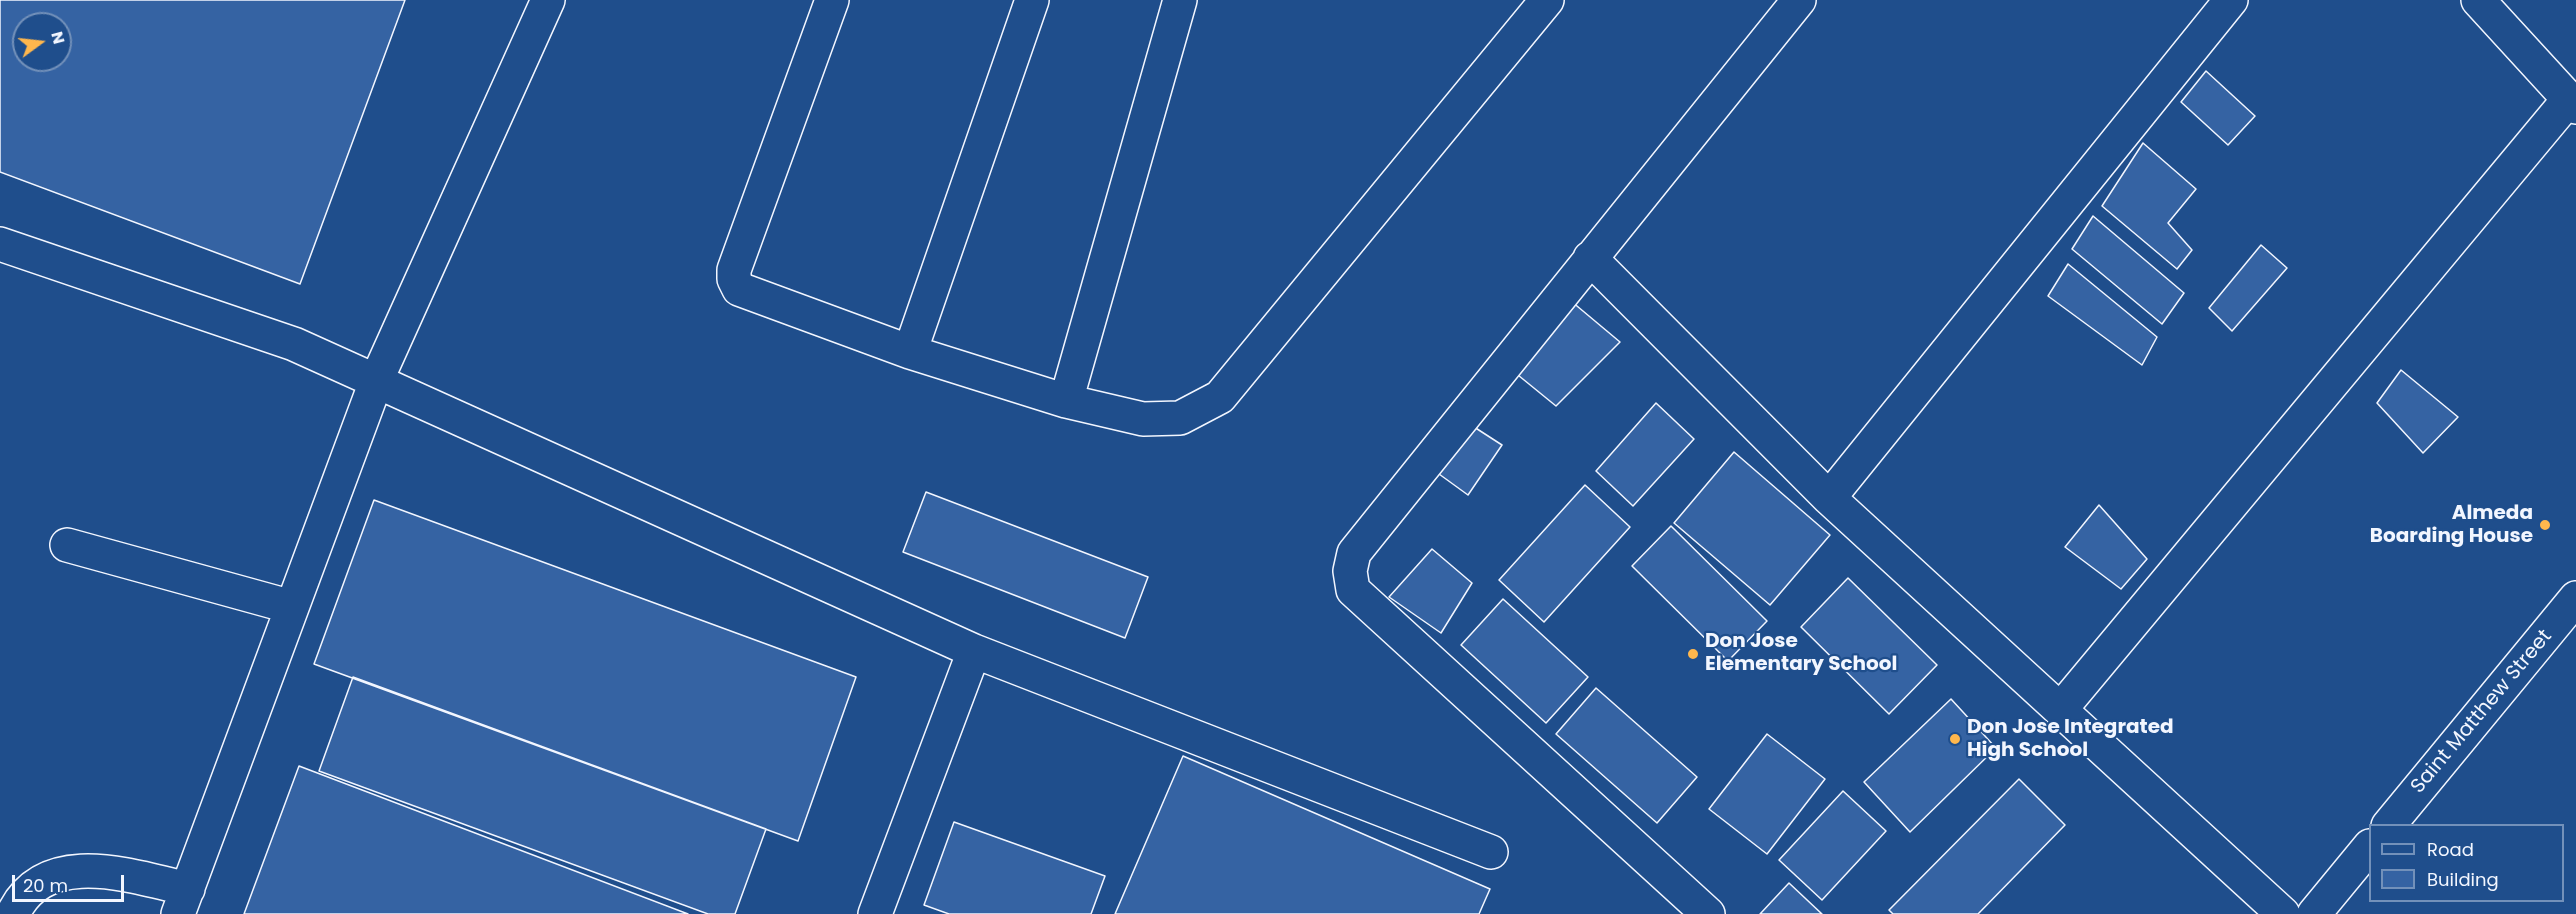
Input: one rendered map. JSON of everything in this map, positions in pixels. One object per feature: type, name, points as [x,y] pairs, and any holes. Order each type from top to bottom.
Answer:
[{"type":"street","points":[[13,914],[22,895],[35,884],[88,870],[108,870],[183,902],[377,379],[548,0]]},
{"type":"street","points":[[832,0],[734,270],[734,279],[739,289],[910,352],[1066,401],[1143,419],[1180,418],[1220,396],[1547,0]]},
{"type":"street","points":[[910,352],[1032,0]]},
{"type":"street","points":[[1066,401],[1180,0]]},
{"type":"street","points":[[1708,914],[1353,590],[1350,571],[1354,553],[1799,0]]},
{"type":"street","points":[[1829,498],[2231,0]]},
{"type":"street","points":[[2060,710],[2572,103],[2478,0]]},
{"type":"street","points":[[0,244],[294,344],[377,379],[974,651],[1491,852]]},
{"type":"street","points":[[1590,258],[1829,498],[2283,914]]},
{"type":"street","points":[[67,545],[292,607]]},
{"type":"street","name":"Saint Matthew Street","points":[[2389,824],[2576,598]]},
{"type":"street","points":[[875,914],[974,651]]},
{"type":"street","points":[[2314,914],[2369,847]]},
{"type":"building","points":[[0,0],[405,0],[300,284],[0,172]]},
{"type":"building","points":[[2206,71],[2255,116],[2228,145],[2181,102]]},
{"type":"building","points":[[2143,143],[2196,189],[2168,223],[2192,250],[2177,269],[2102,206]]},
{"type":"building","points":[[2093,216],[2184,293],[2162,324],[2072,249]]},
{"type":"building","points":[[2261,245],[2287,268],[2232,331],[2209,308]]},
{"type":"building","points":[[2068,264],[2157,337],[2142,365],[2048,296]]},
{"type":"building","points":[[1571,301],[1620,342],[1556,406],[1513,371]]},
{"type":"building","points":[[2401,370],[2458,417],[2423,453],[2377,403]]},
{"type":"building","points":[[1656,403],[1694,439],[1633,506],[1596,471]]},
{"type":"building","points":[[1471,425],[1502,445],[1468,495],[1439,474]]},
{"type":"building","points":[[1734,452],[1830,535],[1770,605],[1674,523]]},
{"type":"building","points":[[1585,485],[1630,527],[1544,622],[1499,580]]},
{"type":"building","points":[[926,492],[1148,577],[1125,638],[903,552]]},
{"type":"building","points":[[374,500],[856,677],[798,841],[314,664]]},
{"type":"building","points":[[2099,505],[2147,559],[2121,589],[2065,547]]},
{"type":"building","points":[[1671,526],[1767,621],[1728,661],[1632,566]]},
{"type":"building","points":[[1432,549],[1472,583],[1441,633],[1389,597]]},
{"type":"building","points":[[1848,578],[1937,665],[1889,714],[1801,627]]},
{"type":"building","points":[[1503,599],[1588,677],[1546,723],[1461,645]]},
{"type":"building","points":[[353,677],[766,829],[735,914],[708,914],[319,771]]},
{"type":"building","points":[[1596,688],[1697,777],[1657,823],[1556,734]]},
{"type":"building","points":[[1951,699],[1996,748],[1910,832],[1864,782]]},
{"type":"building","points":[[1767,734],[1825,779],[1767,854],[1709,809]]},
{"type":"building","points":[[1183,756],[1490,889],[1479,914],[1115,914]]},
{"type":"building","points":[[299,766],[688,914],[244,914]]},
{"type":"building","points":[[2019,779],[2065,825],[1978,914],[1893,914],[1889,910]]},
{"type":"building","points":[[1843,791],[1886,831],[1822,900],[1779,860]]},
{"type":"building","points":[[954,822],[1105,876],[1091,914],[949,914],[924,905]]},
{"type":"building","points":[[1789,883],[1822,914],[1760,914]]},
{"type":"place","name":"Almeda Boarding House","points":[[2545,525]]},
{"type":"place","name":"Don Jose Elementary School","points":[[1693,654]]},
{"type":"place","name":"Don Jose Integrated High School","points":[[1955,739]]}]
